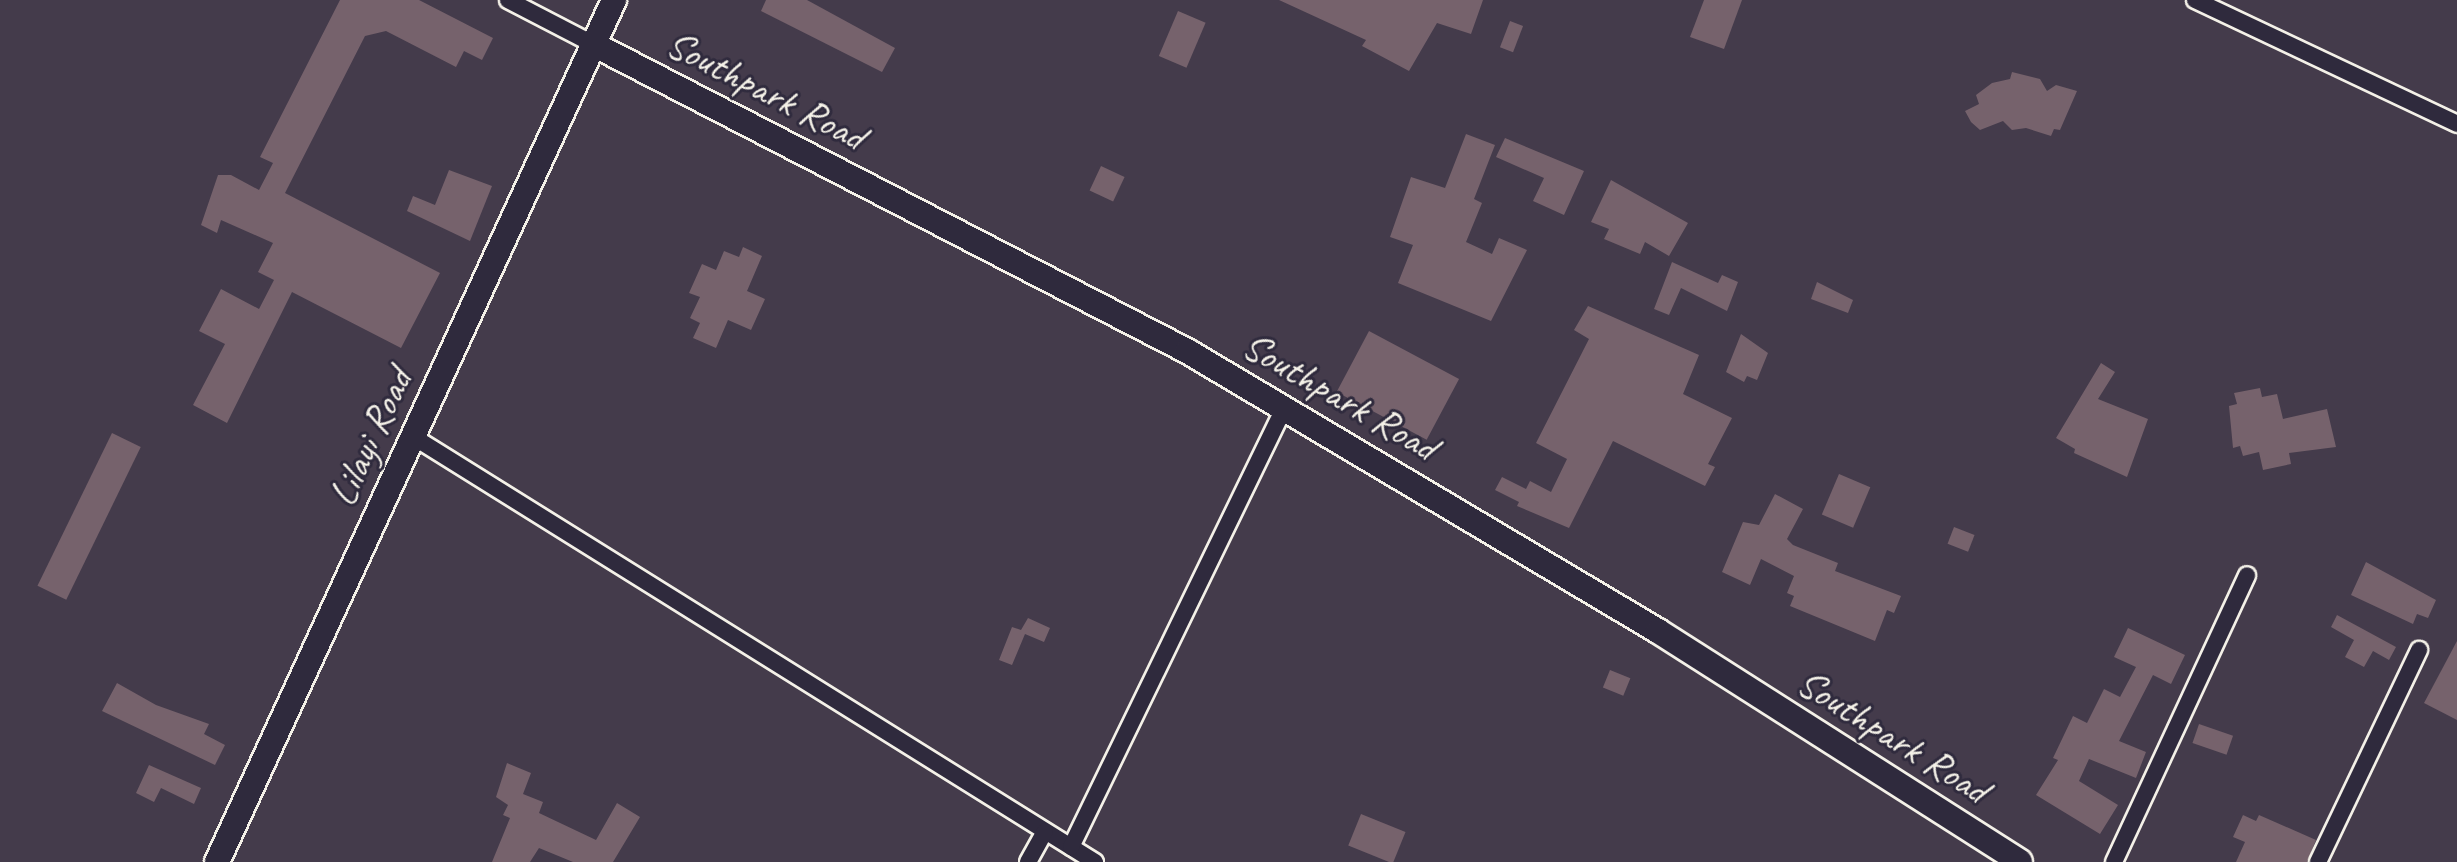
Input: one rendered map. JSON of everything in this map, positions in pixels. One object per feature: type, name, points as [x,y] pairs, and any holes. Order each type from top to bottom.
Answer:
[{"type":"street","points":[[508,0],[593,44]]},
{"type":"street","name":"Lilayi Road","points":[[217,862],[614,0]]},
{"type":"street","points":[[2195,0],[2457,124]]},
{"type":"street","name":"Southpark Road","points":[[593,44],[1187,351],[1658,631],[2020,862]]},
{"type":"street","points":[[1071,847],[1284,408]]},
{"type":"street","points":[[412,436],[1095,862]]},
{"type":"street","points":[[2114,862],[2247,575]]},
{"type":"street","points":[[2318,862],[2419,650]]},
{"type":"street","points":[[1028,862],[1045,831]]},
{"type":"building","points":[[340,0],[419,0],[493,38],[482,60],[464,51],[456,67],[386,31],[365,36],[285,193],[440,273],[401,348],[292,292],[227,423],[193,405],[225,344],[199,331],[221,289],[259,309],[274,280],[258,272],[273,243],[221,220],[217,233],[201,225],[218,175],[231,175],[259,190],[273,163],[260,157]]},
{"type":"building","points":[[766,0],[807,0],[895,48],[882,72],[761,11]]},
{"type":"building","points":[[1279,0],[1483,0],[1471,34],[1437,23],[1409,71],[1362,46],[1366,40]]},
{"type":"building","points":[[1704,0],[1742,0],[1724,49],[1690,37]]},
{"type":"building","points":[[1178,11],[1206,23],[1186,68],[1159,56]]},
{"type":"building","points":[[1510,21],[1523,26],[1513,52],[1500,47]]},
{"type":"building","points":[[2012,72],[2040,79],[2047,91],[2056,85],[2077,91],[2060,130],[2054,129],[2051,136],[2026,128],[2012,130],[2003,121],[1980,130],[1971,122],[1965,111],[1979,104],[1976,95],[1992,83],[2010,79]]},
{"type":"building","points":[[1466,134],[1495,145],[1474,199],[1482,203],[1466,242],[1492,254],[1499,238],[1527,250],[1491,321],[1398,283],[1413,245],[1390,237],[1411,177],[1445,188]]},
{"type":"building","points":[[1505,138],[1584,171],[1564,215],[1533,201],[1544,178],[1496,157]]},
{"type":"building","points":[[1101,166],[1125,177],[1113,201],[1090,190]]},
{"type":"building","points":[[449,170],[492,186],[470,241],[407,211],[413,196],[435,205]]},
{"type":"building","points":[[1611,180],[1688,223],[1669,256],[1645,242],[1640,254],[1604,239],[1609,229],[1591,222]]},
{"type":"building","points":[[743,247],[762,256],[747,291],[765,299],[751,330],[728,320],[716,348],[693,338],[700,323],[690,318],[700,297],[689,293],[702,264],[716,270],[724,251],[739,257]]},
{"type":"building","points":[[1672,262],[1718,283],[1722,275],[1738,282],[1727,311],[1681,288],[1669,315],[1654,309]]},
{"type":"building","points":[[1817,282],[1853,300],[1848,313],[1811,299]]},
{"type":"building","points":[[1588,306],[1699,355],[1683,394],[1732,418],[1708,464],[1715,467],[1705,486],[1613,441],[1569,528],[1517,506],[1519,502],[1495,490],[1502,477],[1526,489],[1530,481],[1551,492],[1567,459],[1536,443],[1589,339],[1574,330]]},
{"type":"building","points":[[1369,331],[1459,379],[1427,440],[1337,392]]},
{"type":"building","points":[[1741,334],[1768,353],[1757,380],[1747,376],[1744,382],[1726,372]]},
{"type":"building","points":[[2101,363],[2115,372],[2098,399],[2148,419],[2127,477],[2074,453],[2075,449],[2056,438]]},
{"type":"building","points":[[2260,388],[2262,397],[2277,394],[2283,419],[2327,409],[2336,447],[2289,453],[2291,464],[2263,470],[2259,452],[2243,456],[2240,446],[2233,448],[2229,406],[2237,404],[2234,393]]},
{"type":"building","points":[[112,433],[141,447],[66,600],[37,586]]},
{"type":"building","points":[[1839,474],[1870,487],[1853,528],[1822,515]]},
{"type":"building","points":[[1775,494],[1803,509],[1787,539],[1793,545],[1838,563],[1835,571],[1901,596],[1894,613],[1887,610],[1875,641],[1790,606],[1794,596],[1787,593],[1794,576],[1761,559],[1750,585],[1722,572],[1743,522],[1759,525]]},
{"type":"building","points":[[1954,527],[1975,535],[1968,552],[1948,544]]},
{"type":"building","points":[[2366,562],[2436,600],[2428,618],[2417,614],[2413,624],[2351,595]]},
{"type":"building","points":[[2337,615],[2396,647],[2389,660],[2373,651],[2364,667],[2345,657],[2354,640],[2331,627]]},
{"type":"building","points":[[1028,618],[1050,628],[1044,642],[1025,634],[1012,665],[999,660],[1012,627],[1021,630]]},
{"type":"building","points":[[2128,628],[2185,655],[2171,684],[2153,675],[2119,741],[2146,752],[2136,778],[2089,759],[2079,781],[2118,805],[2100,834],[2036,795],[2058,760],[2053,758],[2073,716],[2087,723],[2104,689],[2120,697],[2136,667],[2114,657]]},
{"type":"building","points":[[2457,641],[2457,720],[2424,703]]},
{"type":"building","points":[[1610,670],[1630,678],[1623,696],[1603,688]]},
{"type":"building","points":[[117,683],[156,705],[209,724],[204,734],[225,745],[215,765],[102,711]]},
{"type":"building","points":[[2199,724],[2233,736],[2227,755],[2192,743]]},
{"type":"building","points":[[507,763],[531,773],[523,794],[543,802],[539,813],[596,840],[617,803],[640,817],[613,862],[573,862],[539,848],[530,862],[492,862],[510,818],[503,815],[508,805],[496,797]]},
{"type":"building","points":[[149,765],[201,788],[194,804],[161,788],[154,802],[136,793]]},
{"type":"building","points":[[1361,814],[1406,832],[1393,862],[1348,846]]},
{"type":"building","points":[[2243,815],[2256,821],[2259,815],[2316,840],[2307,862],[2236,862],[2245,842],[2233,837]]}]
